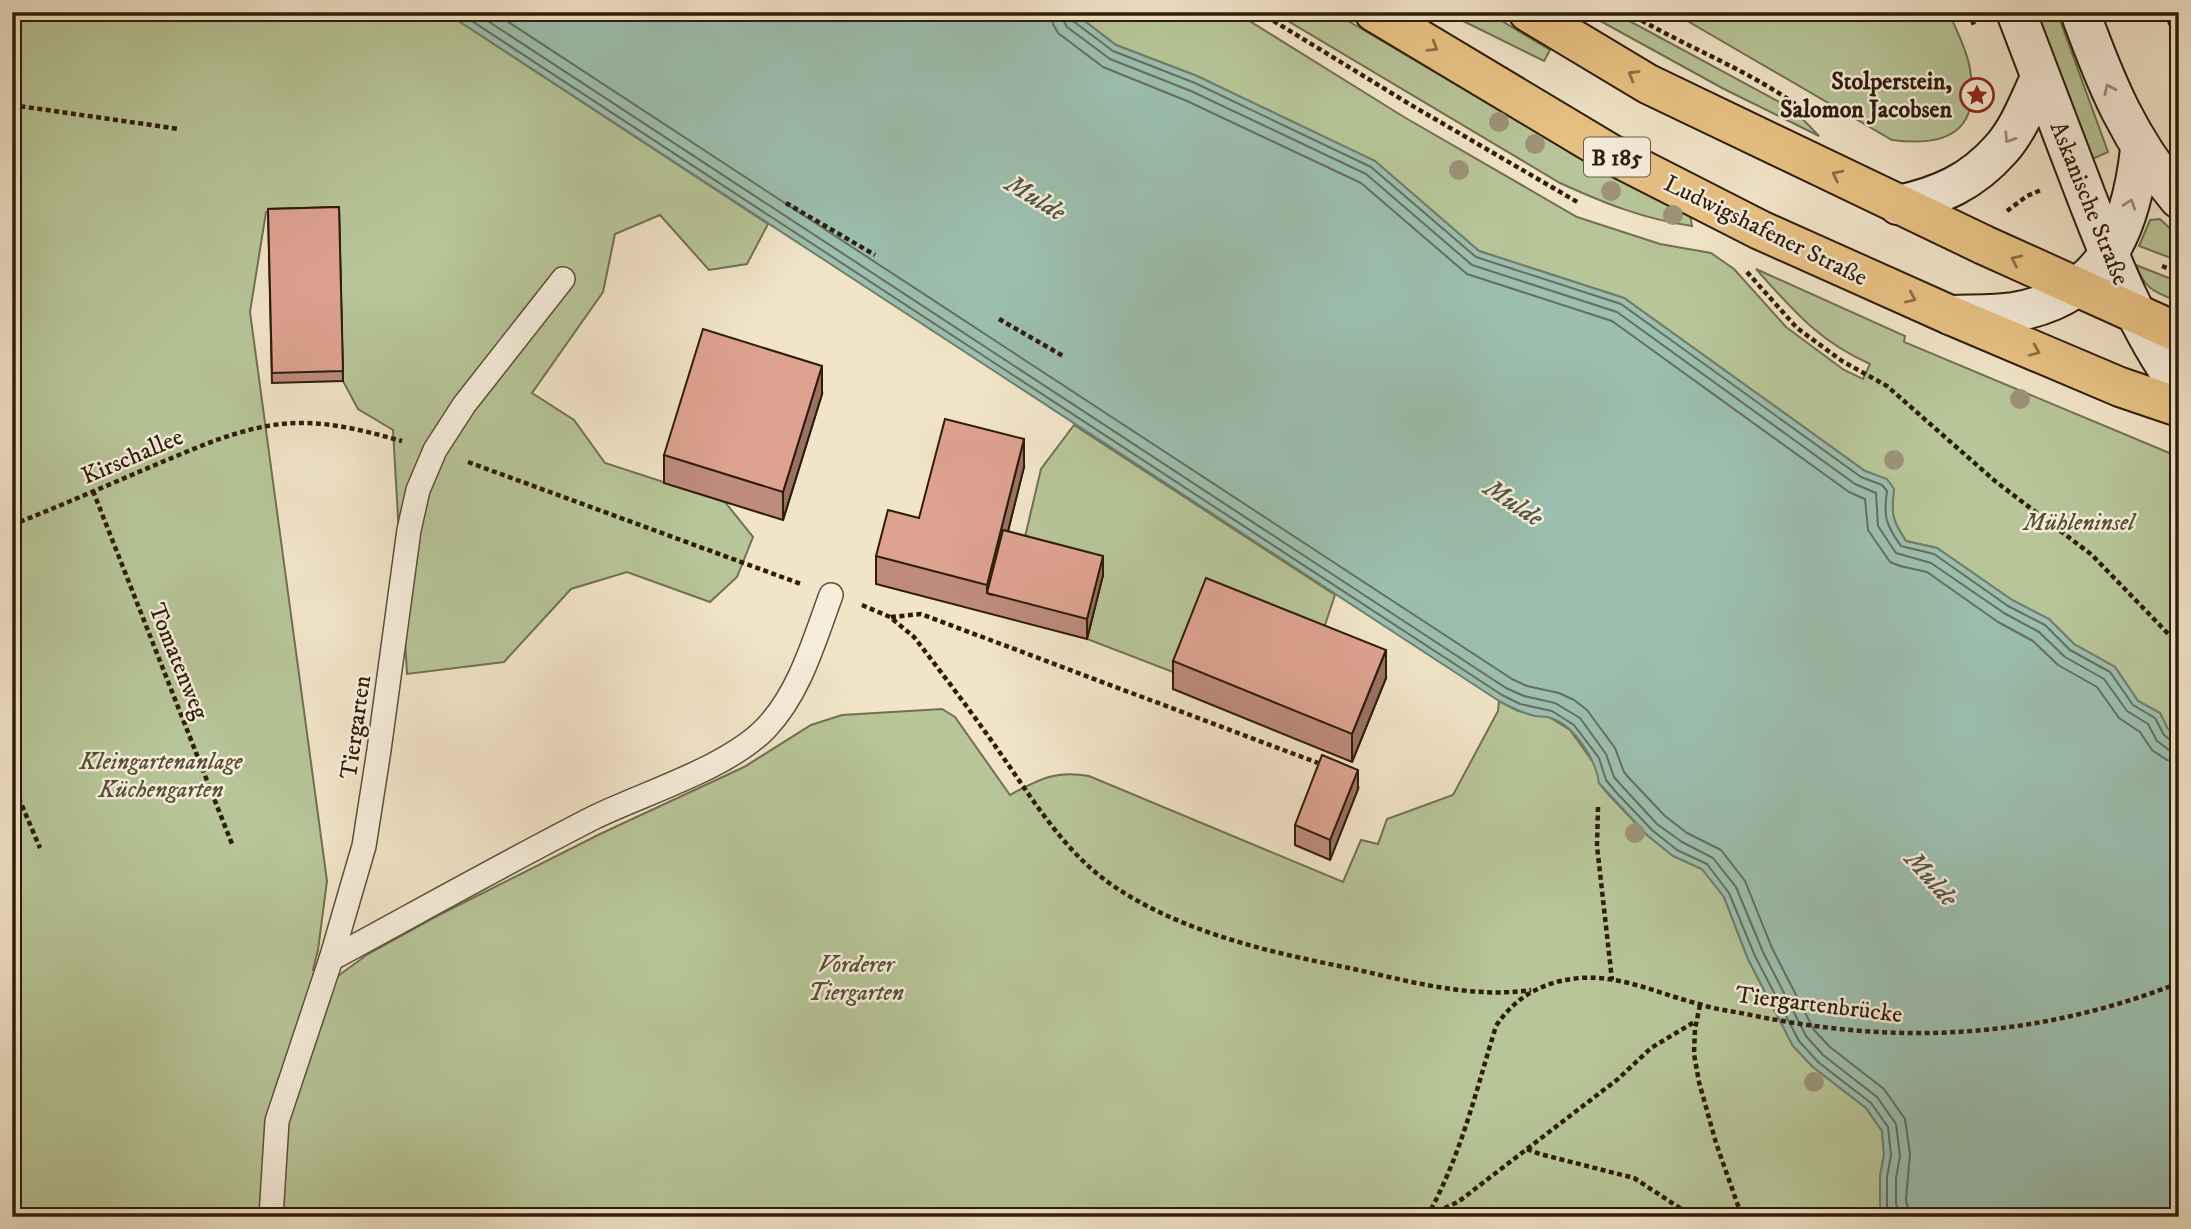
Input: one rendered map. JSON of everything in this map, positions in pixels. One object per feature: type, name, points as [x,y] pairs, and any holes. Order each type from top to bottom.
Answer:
[{"type":"main road","name":"Ludwigshafener Straße","points":[[1374,12],[1611,154],[1760,230],[2120,387],[2179,407]]},
{"type":"main road","points":[[1528,12],[1648,84],[2077,289],[2179,333]]},
{"type":"main road","name":"Askanische Straße","points":[[2016,12],[2109,255],[2137,316],[2179,386]]},
{"type":"main road","points":[[2080,12],[2102,73],[2122,116],[2140,149],[2179,200]]},
{"type":"main road","points":[[1898,205],[1946,192],[1994,156],[2014,130],[2040,78]]},
{"type":"main road","points":[[1950,315],[2013,312],[2049,303],[2077,289],[2109,255],[2130,207],[2137,181],[2140,149]]},
{"type":"lane","name":"Tiergarten","points":[[271,1217],[277,1121],[331,959],[361,857],[408,530],[418,490],[435,450],[464,405],[563,279]]},
{"type":"lane","points":[[331,959],[594,818],[725,758],[749,743],[767,727],[785,704],[802,672],[831,596]]},
{"type":"path","points":[[1259,12],[1579,203]]},
{"type":"path","points":[[2166,12],[2179,48]]},
{"type":"path","points":[[12,105],[179,129]]},
{"type":"path","points":[[786,203],[875,255]]},
{"type":"path","points":[[1739,263],[1797,328],[1842,361],[1887,386],[1994,481],[2092,555],[2179,645]]},
{"type":"path","points":[[999,319],[1063,356]]},
{"type":"path","name":"Kirschallee","points":[[15,524],[220,439],[268,426],[299,423],[324,425],[363,431],[435,450],[890,617]]},
{"type":"path","name":"Tomatenweg","points":[[93,491],[232,844]]},
{"type":"path","points":[[12,512],[15,524]]},
{"type":"path","points":[[890,617],[921,614],[1318,763]]},
{"type":"path","name":"Tiergartenbrücke","points":[[890,617],[914,637],[1054,829],[1081,859],[1113,886],[1148,907],[1185,924],[1276,953],[1446,989],[1503,994],[1578,978],[1612,980],[1637,984],[1700,1005],[1822,1028],[1878,1033],[1927,1034],[2038,1024],[2086,1013],[2179,983]]},
{"type":"path","points":[[12,782],[40,848]]},
{"type":"path","points":[[1598,807],[1597,846],[1612,980]]},
{"type":"path","points":[[1428,1216],[1464,1137],[1496,1026],[1506,1011],[1531,990]]},
{"type":"path","points":[[1700,1005],[1694,1054],[1699,1082],[1716,1143],[1742,1217]]},
{"type":"path","points":[[1428,1216],[1458,1202],[1618,1079],[1651,1048],[1696,1021]]},
{"type":"path","points":[[1527,1149],[1634,1178],[1686,1212],[1700,1217]]},
{"type":"green space","name":"Vorderer Tiergarten","points":[[12,12],[445,12],[768,224],[747,264],[709,270],[660,215],[615,234],[603,292],[532,393],[574,420],[605,463],[725,502],[753,537],[737,577],[710,602],[627,572],[571,589],[504,662],[407,674],[393,430],[358,409],[343,381],[339,217],[266,212],[250,312],[327,881],[313,970],[338,976],[368,954],[435,917],[600,834],[744,767],[811,725],[842,715],[942,709],[955,717],[1010,795],[1048,777],[1067,774],[1089,776],[1343,882],[1361,840],[1378,844],[1387,819],[1453,795],[1498,711],[1499,701],[1518,711],[1549,717],[1570,730],[1593,762],[1599,783],[1609,795],[1647,835],[1673,856],[1702,869],[1724,897],[1748,959],[1793,1046],[1813,1067],[1866,1108],[1882,1131],[1884,1155],[1880,1176],[1880,1209],[1885,1217],[12,1217]]},
{"type":"green space","name":"Mühleninsel","points":[[1053,12],[1235,12],[1404,117],[1577,217],[1660,244],[1711,253],[1734,269],[1786,327],[1844,370],[1863,379],[1870,364],[1821,335],[1756,269],[1905,336],[1904,342],[2179,457],[2179,737],[2167,729],[2160,713],[2138,701],[2115,667],[2074,644],[2049,619],[2012,600],[1937,548],[1906,541],[1895,522],[1894,489],[1887,480],[1865,471],[1624,298],[1479,251],[1375,161],[1197,76],[1116,45],[1078,16]]},
{"type":"green space","points":[[1273,12],[1333,12],[1519,122],[1690,215],[1692,226],[1624,209],[1560,183]]},
{"type":"green space","points":[[1445,12],[1487,12],[1550,50],[1544,61]]},
{"type":"green space","points":[[1584,12],[1613,12],[1794,110],[1819,136],[1724,89]]},
{"type":"green space","points":[[1672,12],[1949,12],[1969,62],[1972,90],[1970,108],[1965,121],[1956,131],[1944,137],[1912,142],[1892,140]]},
{"type":"green space","points":[[2030,12],[2057,12],[2108,152],[2086,162]]},
{"type":"green space","points":[[2160,219],[2179,237],[2179,261],[2139,246],[2150,220]]},
{"type":"green space","points":[[2136,265],[2179,282],[2179,302],[2163,296],[2147,285]]},
{"type":"green space","points":[[1074,425],[1335,595],[1325,625],[1304,645],[1178,674],[1087,639],[1021,554],[1041,469]]},
{"type":"water","name":"Mulde","points":[[445,12],[1053,12],[1078,16],[1116,45],[1197,76],[1375,161],[1479,251],[1624,298],[1865,471],[1887,479],[1894,489],[1895,522],[1906,541],[1937,548],[2012,600],[2049,619],[2074,644],[2115,667],[2138,701],[2160,713],[2168,729],[2179,737],[2179,1217],[1885,1217],[1880,1209],[1880,1176],[1884,1155],[1882,1131],[1866,1108],[1813,1067],[1793,1046],[1748,959],[1724,897],[1702,869],[1673,856],[1647,835],[1599,783],[1589,754],[1568,728],[1551,718],[1525,713],[1499,701]]},
{"type":"building","points":[[339,207],[343,371],[272,373],[268,209]]},
{"type":"building","points":[[703,329],[822,366],[783,492],[664,455]]},
{"type":"building","points":[[945,419],[1024,439],[987,585],[876,556],[888,510],[919,518]]},
{"type":"building","points":[[1003,530],[1103,556],[1087,619],[987,593]]},
{"type":"building","points":[[1206,578],[1386,650],[1352,734],[1173,661]]},
{"type":"building","points":[[1322,755],[1358,770],[1330,840],[1295,825]]},
{"type":"place","name":"Stolperstein, Salomon Jacobsen","points":[[1977,95]]},
{"type":"park label","name":"Kleingartenanlage Küchengarten","points":[[161,775]]}]
